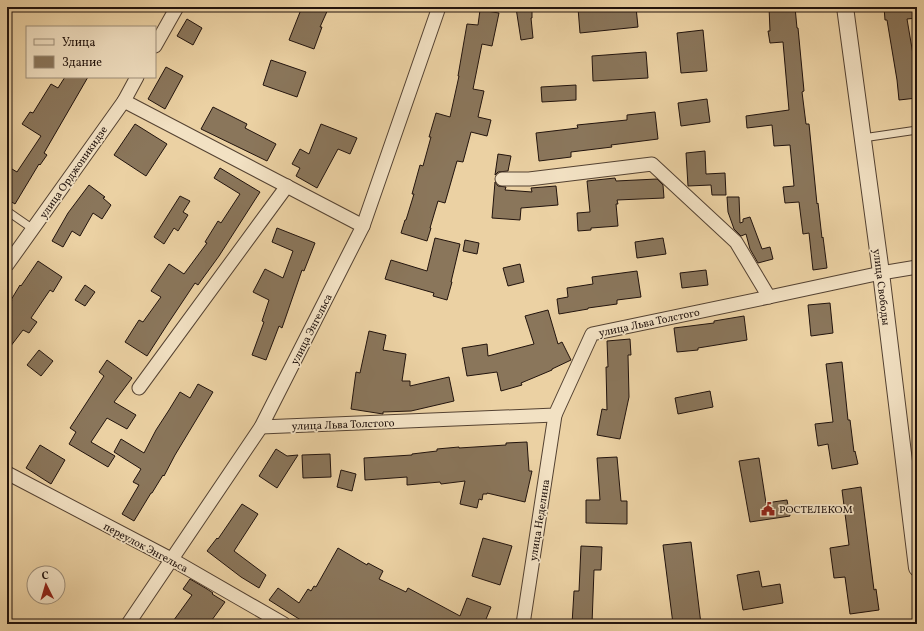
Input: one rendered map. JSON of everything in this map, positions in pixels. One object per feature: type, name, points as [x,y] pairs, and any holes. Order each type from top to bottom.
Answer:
[{"type":"street","points":[[156,44],[177,7]]},
{"type":"street","name":"улица Энгельса","points":[[128,624],[261,427],[363,226],[439,7]]},
{"type":"street","name":"улица Свободы","points":[[845,7],[881,273],[917,568]]},
{"type":"street","name":"улица Орджоникидзе","points":[[7,265],[124,101],[136,78]]},
{"type":"street","points":[[124,101],[363,226]]},
{"type":"street","points":[[502,179],[529,179],[652,164],[736,242],[769,297]]},
{"type":"street","points":[[139,388],[287,186]]},
{"type":"street","name":"улица Льва Толстого","points":[[261,427],[555,415],[592,334],[881,273],[917,267]]},
{"type":"street","name":"улица Неделина","points":[[523,624],[555,415]]},
{"type":"street","name":"переулок Энгельса","points":[[7,473],[171,559],[267,620],[284,624]]},
{"type":"lane","points":[[862,138],[917,130]]},
{"type":"lane","points":[[7,211],[33,228]]},
{"type":"building","points":[[302,7],[329,7],[320,27],[322,27],[314,49],[289,40]]},
{"type":"building","points":[[532,7],[531,18],[533,38],[521,40],[516,8]]},
{"type":"building","points":[[636,7],[638,27],[580,33],[578,8]]},
{"type":"building","points":[[769,7],[795,7],[804,91],[802,92],[806,124],[809,124],[817,204],[818,203],[827,268],[813,270],[809,233],[803,234],[799,202],[785,203],[783,187],[794,186],[790,145],[774,146],[772,125],[747,128],[746,116],[789,110],[783,42],[770,43],[768,31],[770,31]]},
{"type":"building","points":[[884,7],[916,7],[917,18],[907,19],[917,78],[917,98],[899,100],[897,80],[887,20],[885,20]]},
{"type":"building","points":[[480,10],[499,13],[492,46],[482,44],[473,89],[484,91],[478,117],[491,120],[487,136],[471,132],[463,162],[457,161],[445,203],[438,201],[427,241],[401,233],[414,194],[412,194],[420,165],[423,166],[436,113],[450,117],[459,76],[467,24],[478,25]]},
{"type":"building","points":[[187,19],[202,28],[193,45],[177,36]]},
{"type":"building","points":[[703,30],[707,71],[681,73],[677,33]]},
{"type":"building","points":[[646,52],[648,78],[593,81],[592,56]]},
{"type":"building","points":[[271,60],[306,72],[297,97],[263,85]]},
{"type":"building","points":[[166,67],[183,76],[165,109],[148,99]]},
{"type":"building","points":[[64,78],[87,78],[44,153],[47,155],[40,165],[39,164],[15,204],[7,199],[7,166],[17,172],[41,136],[22,124],[30,112],[33,113],[51,84],[58,88]]},
{"type":"building","points":[[576,85],[576,100],[542,102],[541,87]]},
{"type":"building","points":[[707,99],[710,122],[681,126],[678,103]]},
{"type":"building","points":[[213,107],[247,124],[245,128],[276,144],[267,161],[201,129]]},
{"type":"building","points":[[655,112],[658,139],[571,152],[571,157],[539,161],[536,133],[578,128],[577,125],[627,120],[627,115]]},
{"type":"building","points":[[135,124],[167,144],[146,176],[114,155]]},
{"type":"building","points":[[321,124],[357,138],[350,154],[338,149],[317,188],[296,176],[300,168],[292,164],[300,149],[309,154]]},
{"type":"building","points":[[705,151],[706,174],[725,173],[726,195],[712,195],[711,185],[688,186],[686,153]]},
{"type":"building","points":[[498,154],[511,156],[508,171],[498,172],[495,175]]},
{"type":"building","points":[[220,168],[260,192],[219,256],[198,285],[195,283],[147,356],[125,342],[139,320],[143,322],[161,297],[151,291],[169,264],[184,274],[207,243],[205,242],[218,221],[221,223],[240,194],[214,178]]},
{"type":"building","points":[[615,178],[616,181],[657,179],[663,185],[664,198],[617,200],[618,226],[591,228],[591,230],[578,231],[577,213],[590,212],[587,181]]},
{"type":"building","points":[[495,182],[498,186],[506,187],[505,190],[532,192],[531,188],[556,186],[558,205],[521,208],[520,220],[492,218]]},
{"type":"building","points":[[89,185],[105,197],[103,198],[111,205],[102,219],[93,213],[80,236],[72,231],[63,247],[52,241],[68,213]]},
{"type":"building","points":[[180,196],[190,201],[183,212],[188,215],[178,231],[174,228],[164,244],[154,237]]},
{"type":"building","points":[[727,197],[739,197],[740,223],[743,222],[743,219],[750,217],[762,249],[770,247],[773,259],[758,263],[750,249],[746,234],[741,236],[734,229],[728,212]]},
{"type":"building","points":[[277,228],[315,243],[304,271],[302,270],[282,328],[279,326],[266,360],[252,355],[264,322],[262,321],[269,300],[253,292],[265,269],[283,278],[293,251],[272,242]]},
{"type":"building","points":[[435,238],[460,244],[447,300],[433,296],[434,293],[385,279],[391,260],[427,271]]},
{"type":"building","points":[[663,238],[666,254],[637,258],[635,242]]},
{"type":"building","points":[[465,240],[479,243],[477,254],[463,251]]},
{"type":"building","points":[[38,261],[62,277],[53,292],[50,290],[31,318],[37,322],[29,333],[23,330],[7,351],[7,308],[20,285],[21,286]]},
{"type":"building","points":[[520,264],[524,282],[508,286],[503,268]]},
{"type":"building","points":[[706,270],[708,285],[682,288],[680,273]]},
{"type":"building","points":[[637,271],[641,297],[617,300],[617,304],[559,314],[557,299],[568,297],[567,288],[593,284],[592,277]]},
{"type":"building","points":[[85,285],[95,292],[85,306],[75,300]]},
{"type":"building","points":[[830,303],[833,333],[811,336],[808,305]]},
{"type":"building","points":[[548,310],[558,344],[562,342],[571,360],[521,383],[522,385],[501,391],[497,372],[467,376],[462,348],[487,344],[488,356],[534,344],[525,316]]},
{"type":"building","points":[[744,316],[747,340],[698,348],[698,350],[677,352],[674,328],[714,323],[714,321]]},
{"type":"building","points":[[369,331],[386,335],[383,350],[406,354],[402,381],[410,381],[410,386],[449,377],[454,401],[411,411],[383,412],[383,414],[351,409],[356,372],[360,373]]},
{"type":"building","points":[[630,339],[631,355],[628,355],[629,397],[620,439],[597,435],[602,409],[607,410],[607,341]]},
{"type":"building","points":[[39,350],[53,361],[41,376],[27,365]]},
{"type":"building","points":[[107,360],[132,378],[114,402],[136,415],[127,429],[107,418],[91,442],[115,456],[108,467],[69,444],[76,432],[70,428],[104,376],[99,372]]},
{"type":"building","points":[[842,362],[848,420],[850,420],[854,452],[855,451],[858,464],[832,469],[828,444],[818,446],[815,424],[833,422],[826,364]]},
{"type":"building","points":[[198,384],[213,392],[164,476],[163,475],[134,521],[122,514],[139,485],[133,482],[141,469],[114,452],[121,439],[144,453],[156,430],[180,392],[190,398]]},
{"type":"building","points":[[710,391],[713,407],[678,414],[675,398]]},
{"type":"building","points":[[527,442],[529,471],[532,471],[525,502],[487,493],[483,494],[482,500],[479,499],[477,508],[460,504],[465,481],[441,484],[440,482],[407,485],[407,477],[365,480],[364,458],[412,455],[437,451],[437,449],[506,445],[506,443]]},
{"type":"building","points":[[40,445],[65,460],[51,484],[26,468]]},
{"type":"building","points":[[276,449],[287,456],[298,455],[277,488],[259,476]]},
{"type":"building","points":[[330,454],[331,477],[303,478],[302,455]]},
{"type":"building","points":[[617,457],[621,501],[627,501],[627,524],[586,523],[586,500],[600,500],[597,458]]},
{"type":"building","points":[[759,458],[766,503],[787,500],[790,516],[750,522],[739,461]]},
{"type":"building","points":[[341,470],[356,474],[352,491],[337,487]]},
{"type":"building","points":[[861,487],[874,590],[876,589],[879,610],[850,614],[845,577],[834,578],[830,548],[849,545],[842,490]]},
{"type":"building","points":[[242,504],[258,514],[234,551],[266,575],[259,588],[241,577],[207,551],[217,538],[218,539]]},
{"type":"building","points":[[483,538],[512,546],[500,585],[472,576]]},
{"type":"building","points":[[691,542],[701,624],[673,624],[663,545]]},
{"type":"building","points":[[581,546],[602,547],[601,570],[594,570],[592,624],[572,624],[574,591],[579,591]]},
{"type":"building","points":[[338,548],[367,565],[368,563],[383,571],[379,579],[406,592],[408,588],[460,616],[467,598],[491,607],[484,624],[307,624],[269,600],[278,588],[299,603],[308,589],[311,591],[314,586],[316,587]]},
{"type":"building","points":[[759,571],[762,587],[780,584],[783,603],[743,610],[737,575]]},
{"type":"building","points":[[190,579],[225,602],[209,624],[171,624],[192,595],[183,589]]},
{"type":"place","name":"РОСТЕЛЕКОМ","points":[[768,509]]}]
